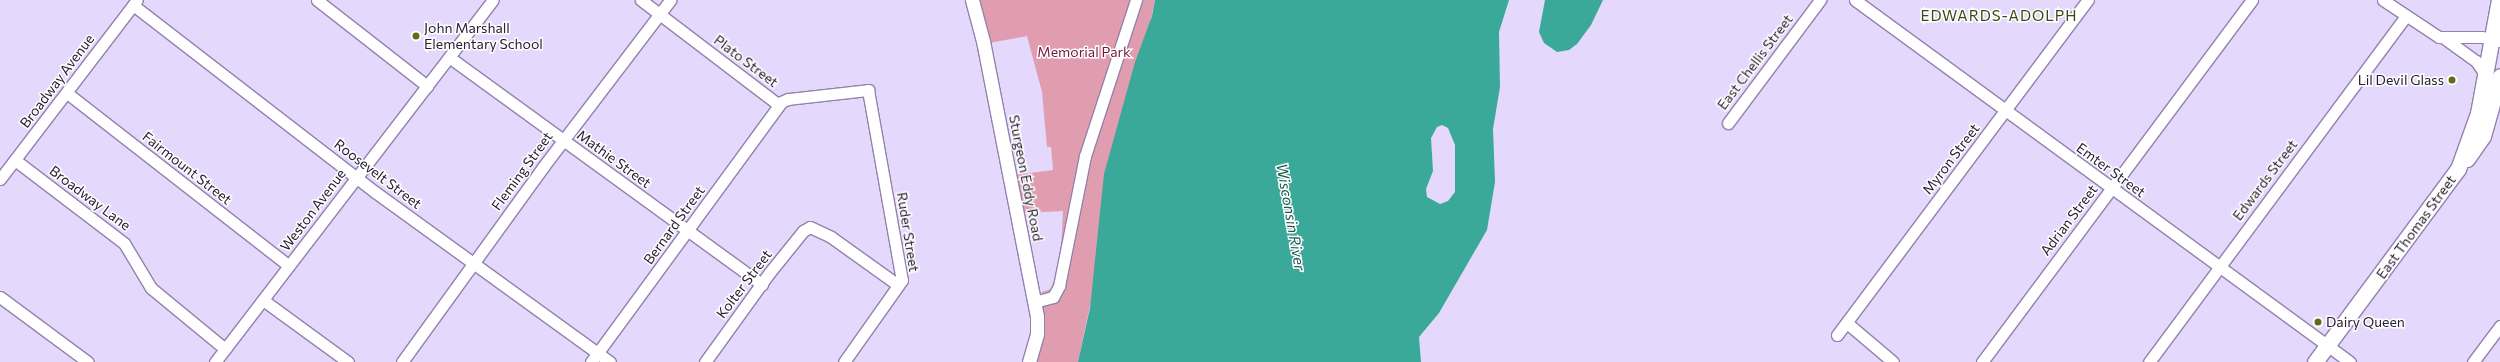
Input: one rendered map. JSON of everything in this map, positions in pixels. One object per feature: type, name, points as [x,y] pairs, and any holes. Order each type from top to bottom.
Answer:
[{"type":"main road","name":"East Thomas Street","points":[[2315,362],[2458,169],[2493,76],[2499,0]]},
{"type":"street","points":[[316,0],[427,86]]},
{"type":"street","name":"Weston Avenue","points":[[215,362],[493,0]]},
{"type":"street","name":"Plato Street","points":[[641,0],[779,105],[788,99],[868,90]]},
{"type":"street","name":"Fleming Street","points":[[402,362],[563,141],[670,0]]},
{"type":"street","name":"Sturgeon Eddy Road","points":[[972,0],[980,23],[1034,302],[1038,331],[1029,362]]},
{"type":"street","points":[[1034,302],[1053,297],[1059,286],[1085,156],[1136,0]]},
{"type":"street","name":"East Chellis Street","points":[[1728,123],[1820,0]]},
{"type":"street","name":"Emter Street","points":[[1854,0],[2219,268],[2350,362]]},
{"type":"street","name":"Myron Street","points":[[1837,335],[2088,0]]},
{"type":"street","name":"Adrian Street","points":[[1982,362],[2252,0]]},
{"type":"street","points":[[2383,0],[2429,32],[2444,38],[2493,76]]},
{"type":"street","name":"Broadway Avenue","points":[[0,180],[135,3]]},
{"type":"street","name":"Roosevelt Street","points":[[135,3],[356,178],[474,263],[594,358],[610,362]]},
{"type":"street","name":"Edwards Street","points":[[2149,362],[2406,16]]},
{"type":"street","points":[[2444,38],[2496,40]]},
{"type":"street","name":"Mathie Street","points":[[449,57],[762,284]]},
{"type":"street","name":"Ruder Street","points":[[844,362],[902,280],[868,90]]},
{"type":"street","name":"Fairmount Street","points":[[67,94],[289,266]]},
{"type":"street","name":"Bernard Street","points":[[594,358],[779,105]]},
{"type":"street","name":"Broadway Lane","points":[[15,160],[124,243],[151,288],[225,349]]},
{"type":"street","name":"Kolter Street","points":[[705,362],[803,231],[810,227],[831,237],[898,285]]},
{"type":"street","points":[[0,297],[88,362]]},
{"type":"street","points":[[263,300],[348,362]]},
{"type":"street","points":[[1847,323],[1893,362]]},
{"type":"street","points":[[2473,362],[2500,326]]},
{"type":"green space","name":"Memorial Park","points":[[978,0],[1155,0],[1078,362],[1035,362],[1042,325],[1042,292],[1051,289],[1057,272],[1061,251],[1063,211],[1022,213],[1015,175],[1053,170],[1051,147],[1047,147],[1042,92],[1027,36],[989,43]]},
{"type":"water","name":"Wisconsin River","points":[[1155,0],[1509,0],[1499,32],[1500,87],[1493,129],[1495,182],[1487,230],[1439,313],[1419,337],[1421,362],[1078,362],[1090,308],[1104,174],[1135,62],[1152,16]],"holes":[[[1442,125],[1448,128],[1455,145],[1455,192],[1448,201],[1440,204],[1427,197],[1426,189],[1433,171],[1431,138],[1437,127]]]},
{"type":"water","points":[[1545,0],[1603,0],[1591,25],[1577,44],[1569,50],[1557,52],[1544,43],[1539,32]]},
{"type":"place","name":"John Marshall Elementary School","points":[[416,36]]},
{"type":"place","name":"Lil Devil Glass","points":[[2452,80]]},
{"type":"place","name":"Dairy Queen","points":[[2318,322]]},
{"type":"district","name":"EDWARDS-ADOLPH","points":[[1999,16]]}]
